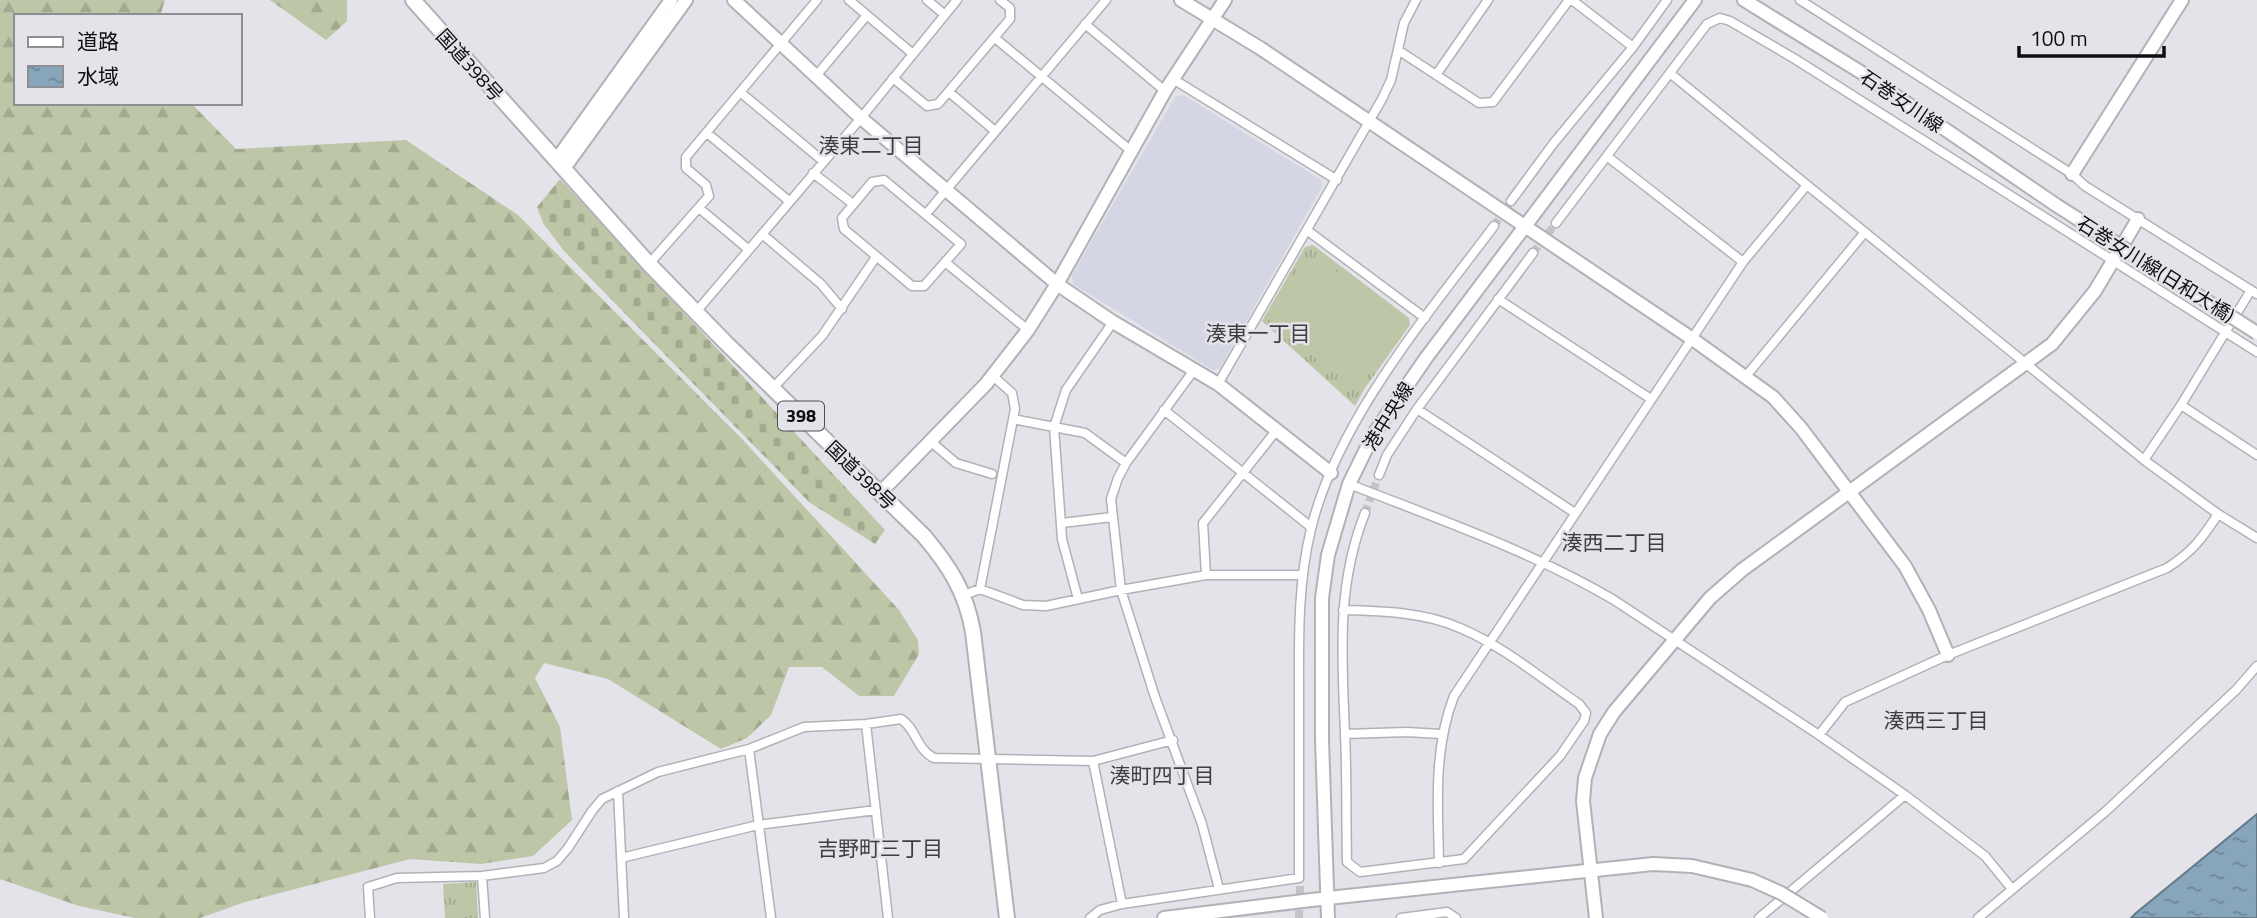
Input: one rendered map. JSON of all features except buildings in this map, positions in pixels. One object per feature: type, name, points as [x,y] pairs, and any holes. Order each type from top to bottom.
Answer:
[{"type":"highway","name":"国道398号","points":[[413,0],[649,264],[772,389],[924,536],[947,563],[964,595],[973,632],[1007,918]]},
{"type":"street","points":[[561,163],[632,64],[671,0]]},
{"type":"street","points":[[632,64],[686,0]]},
{"type":"street","points":[[734,0],[860,118],[1057,284],[1113,322],[1218,384],[1331,473]]},
{"type":"street","points":[[649,264],[709,196],[706,185],[686,168],[686,157],[817,0]]},
{"type":"street","points":[[849,0],[913,54]]},
{"type":"street","points":[[927,0],[945,15]]},
{"type":"street","points":[[696,312],[957,0]]},
{"type":"street","points":[[893,78],[927,106],[938,104],[1010,19],[1010,8],[1000,0]]},
{"type":"street","points":[[926,214],[1105,0]]},
{"type":"street","points":[[1181,0],[1260,48],[1691,338],[1773,397],[1801,428],[1905,566],[1929,610],[1948,655]]},
{"type":"street","points":[[880,493],[993,376],[1028,330],[1057,284],[1130,150],[1225,0]]},
{"type":"street","points":[[1218,384],[1370,123],[1391,80],[1404,23],[1416,0]]},
{"type":"street","points":[[1436,75],[1488,0]]},
{"type":"street","points":[[1398,50],[1479,103],[1493,102],[1571,0],[1633,47]]},
{"type":"street","points":[[1511,201],[1667,0]]},
{"type":"street","name":"港中央線","points":[[1328,918],[1322,740],[1322,598],[1328,555],[1349,484],[1373,435],[1418,369],[1695,0]]},
{"type":"street","name":"石巻女川線","points":[[1744,0],[1867,76],[2056,205]]},
{"type":"street","points":[[1800,0],[2072,174],[2085,186],[2254,292],[2144,460]]},
{"type":"street","points":[[2072,174],[2182,0]]},
{"type":"street","points":[[816,76],[867,15]]},
{"type":"street","points":[[1556,223],[1707,24],[1720,18],[1730,21],[1795,59],[2257,352]]},
{"type":"street","points":[[1085,24],[1169,85],[1337,180]]},
{"type":"street","points":[[995,38],[1130,150]]},
{"type":"street","points":[[1671,74],[2144,460],[2218,514],[2257,538]]},
{"type":"street","points":[[740,92],[823,161]]},
{"type":"street","points":[[949,92],[995,131]]},
{"type":"street","points":[[707,133],[789,201]]},
{"type":"street","points":[[1608,157],[1743,262]]},
{"type":"street","points":[[813,173],[853,204]]},
{"type":"street","points":[[884,180],[961,244],[924,286],[912,286],[844,229],[842,218],[853,204],[872,182],[884,180]]},
{"type":"street","points":[[1439,863],[1437,781],[1441,734],[1454,696],[1743,262],[1807,185]]},
{"type":"street","name":"石巻女川線(日和大橋)","points":[[2056,205],[2257,333]]},
{"type":"street","points":[[699,208],[748,249]]},
{"type":"street","points":[[1596,918],[1583,801],[1585,778],[1600,734],[1614,712],[1710,598],[1742,570],[2052,344],[2113,263],[2138,219]]},
{"type":"street","points":[[1090,918],[1100,910],[1122,904],[1219,889],[1299,882],[1298,605],[1311,527],[1342,446],[1369,400],[1425,318],[1494,226]]},
{"type":"street","points":[[1308,231],[1425,318]]},
{"type":"street","points":[[1746,376],[1865,232]]},
{"type":"street","points":[[762,234],[821,284],[842,309]]},
{"type":"street","points":[[1379,475],[1387,455],[1417,409],[1533,253]]},
{"type":"street","points":[[772,389],[822,336],[876,257]]},
{"type":"street","points":[[945,262],[1028,330]]},
{"type":"street","points":[[1498,299],[1651,399]]},
{"type":"street","points":[[1078,599],[1062,539],[1054,427],[1066,390],[1113,322]]},
{"type":"street","points":[[1194,370],[1126,463],[1113,490],[1112,517],[1121,590],[1155,697],[1202,824],[1219,889]]},
{"type":"street","points":[[980,589],[1015,409],[1012,393],[993,376]]},
{"type":"street","points":[[2181,405],[2257,455]]},
{"type":"street","points":[[1417,409],[1575,513]]},
{"type":"street","points":[[1164,410],[1311,527]]},
{"type":"street","points":[[1013,419],[1086,433],[1126,463]]},
{"type":"street","points":[[1206,575],[1203,523],[1276,431]]},
{"type":"street","points":[[930,441],[956,463],[992,474]]},
{"type":"street","points":[[1349,484],[1523,553],[1587,584],[1675,639],[1905,795],[1985,856],[2012,889]]},
{"type":"street","points":[[1343,610],[1415,615],[1459,627],[1489,643],[1579,704],[1586,713],[1584,721],[1560,756],[1464,859],[1360,872],[1347,862],[1343,610],[1353,545],[1365,513]]},
{"type":"street","points":[[1819,735],[1845,702],[1948,655],[2167,568],[2188,554],[2202,539],[2218,514]]},
{"type":"street","points":[[1062,523],[1112,517]]},
{"type":"street","points":[[964,595],[980,589],[1023,605],[1046,606],[1206,575],[1302,575]]},
{"type":"street","points":[[1979,918],[2105,812],[2236,690],[2257,666]]},
{"type":"street","points":[[370,918],[368,887],[397,878],[482,876],[531,872],[544,868],[557,860],[568,848],[602,799],[658,772],[749,749],[804,727],[866,724],[897,719],[905,722],[921,750],[934,758],[1093,761],[1173,740]]},
{"type":"street","points":[[866,724],[888,918]]},
{"type":"street","points":[[1345,734],[1441,734]]},
{"type":"street","points":[[749,749],[771,918]]},
{"type":"street","points":[[1093,761],[1122,904]]},
{"type":"street","points":[[618,791],[624,918]]},
{"type":"street","points":[[1759,918],[1905,795]]},
{"type":"street","points":[[621,858],[758,825],[876,810]]},
{"type":"street","points":[[1164,918],[1653,864],[1692,866],[1752,880],[1781,892],[1822,918]]},
{"type":"street","points":[[482,876],[485,918]]},
{"type":"street","points":[[1401,918],[1447,912],[1456,918]]},
{"type":"shaded area","points":[[1183,95],[1321,180],[1322,187],[1220,368],[1213,370],[1073,284],[1072,275],[1175,97]]},
{"type":"green space","points":[[0,0],[165,0],[161,14],[14,14],[14,105],[193,105],[236,149],[406,140],[518,215],[743,440],[899,610],[918,640],[919,654],[894,696],[859,696],[822,667],[789,667],[771,715],[747,738],[721,749],[608,679],[544,663],[535,678],[560,727],[572,820],[533,856],[481,864],[410,859],[245,902],[200,918],[135,918],[79,906],[0,879]]},
{"type":"green space","points":[[270,0],[347,0],[347,21],[326,40]]},
{"type":"green space","points":[[560,179],[885,530],[875,544],[809,502],[564,251],[543,223],[537,207]]},
{"type":"green space","points":[[1313,245],[1409,318],[1410,325],[1355,406],[1262,321],[1305,247]]},
{"type":"green space","points":[[1317,257],[1404,321],[1356,387],[1269,324]]},
{"type":"green space","points":[[476,882],[478,918],[445,918],[443,884]]},
{"type":"water","points":[[2257,814],[2257,918],[2131,918],[2136,913]]},
{"type":"tunnel","points":[[1494,226],[1511,201]]},
{"type":"tunnel","points":[[1533,253],[1556,223]]},
{"type":"tunnel","points":[[1365,513],[1379,475]]},
{"type":"tunnel","points":[[1299,918],[1300,886]]},
{"type":"district","name":"湊東二丁目","points":[[871,146]]},
{"type":"district","name":"湊東一丁目","points":[[1258,334]]},
{"type":"district","name":"湊西二丁目","points":[[1614,543]]},
{"type":"district","name":"湊西三丁目","points":[[1936,721]]},
{"type":"district","name":"湊町四丁目","points":[[1162,776]]},
{"type":"district","name":"吉野町三丁目","points":[[880,849]]}]
